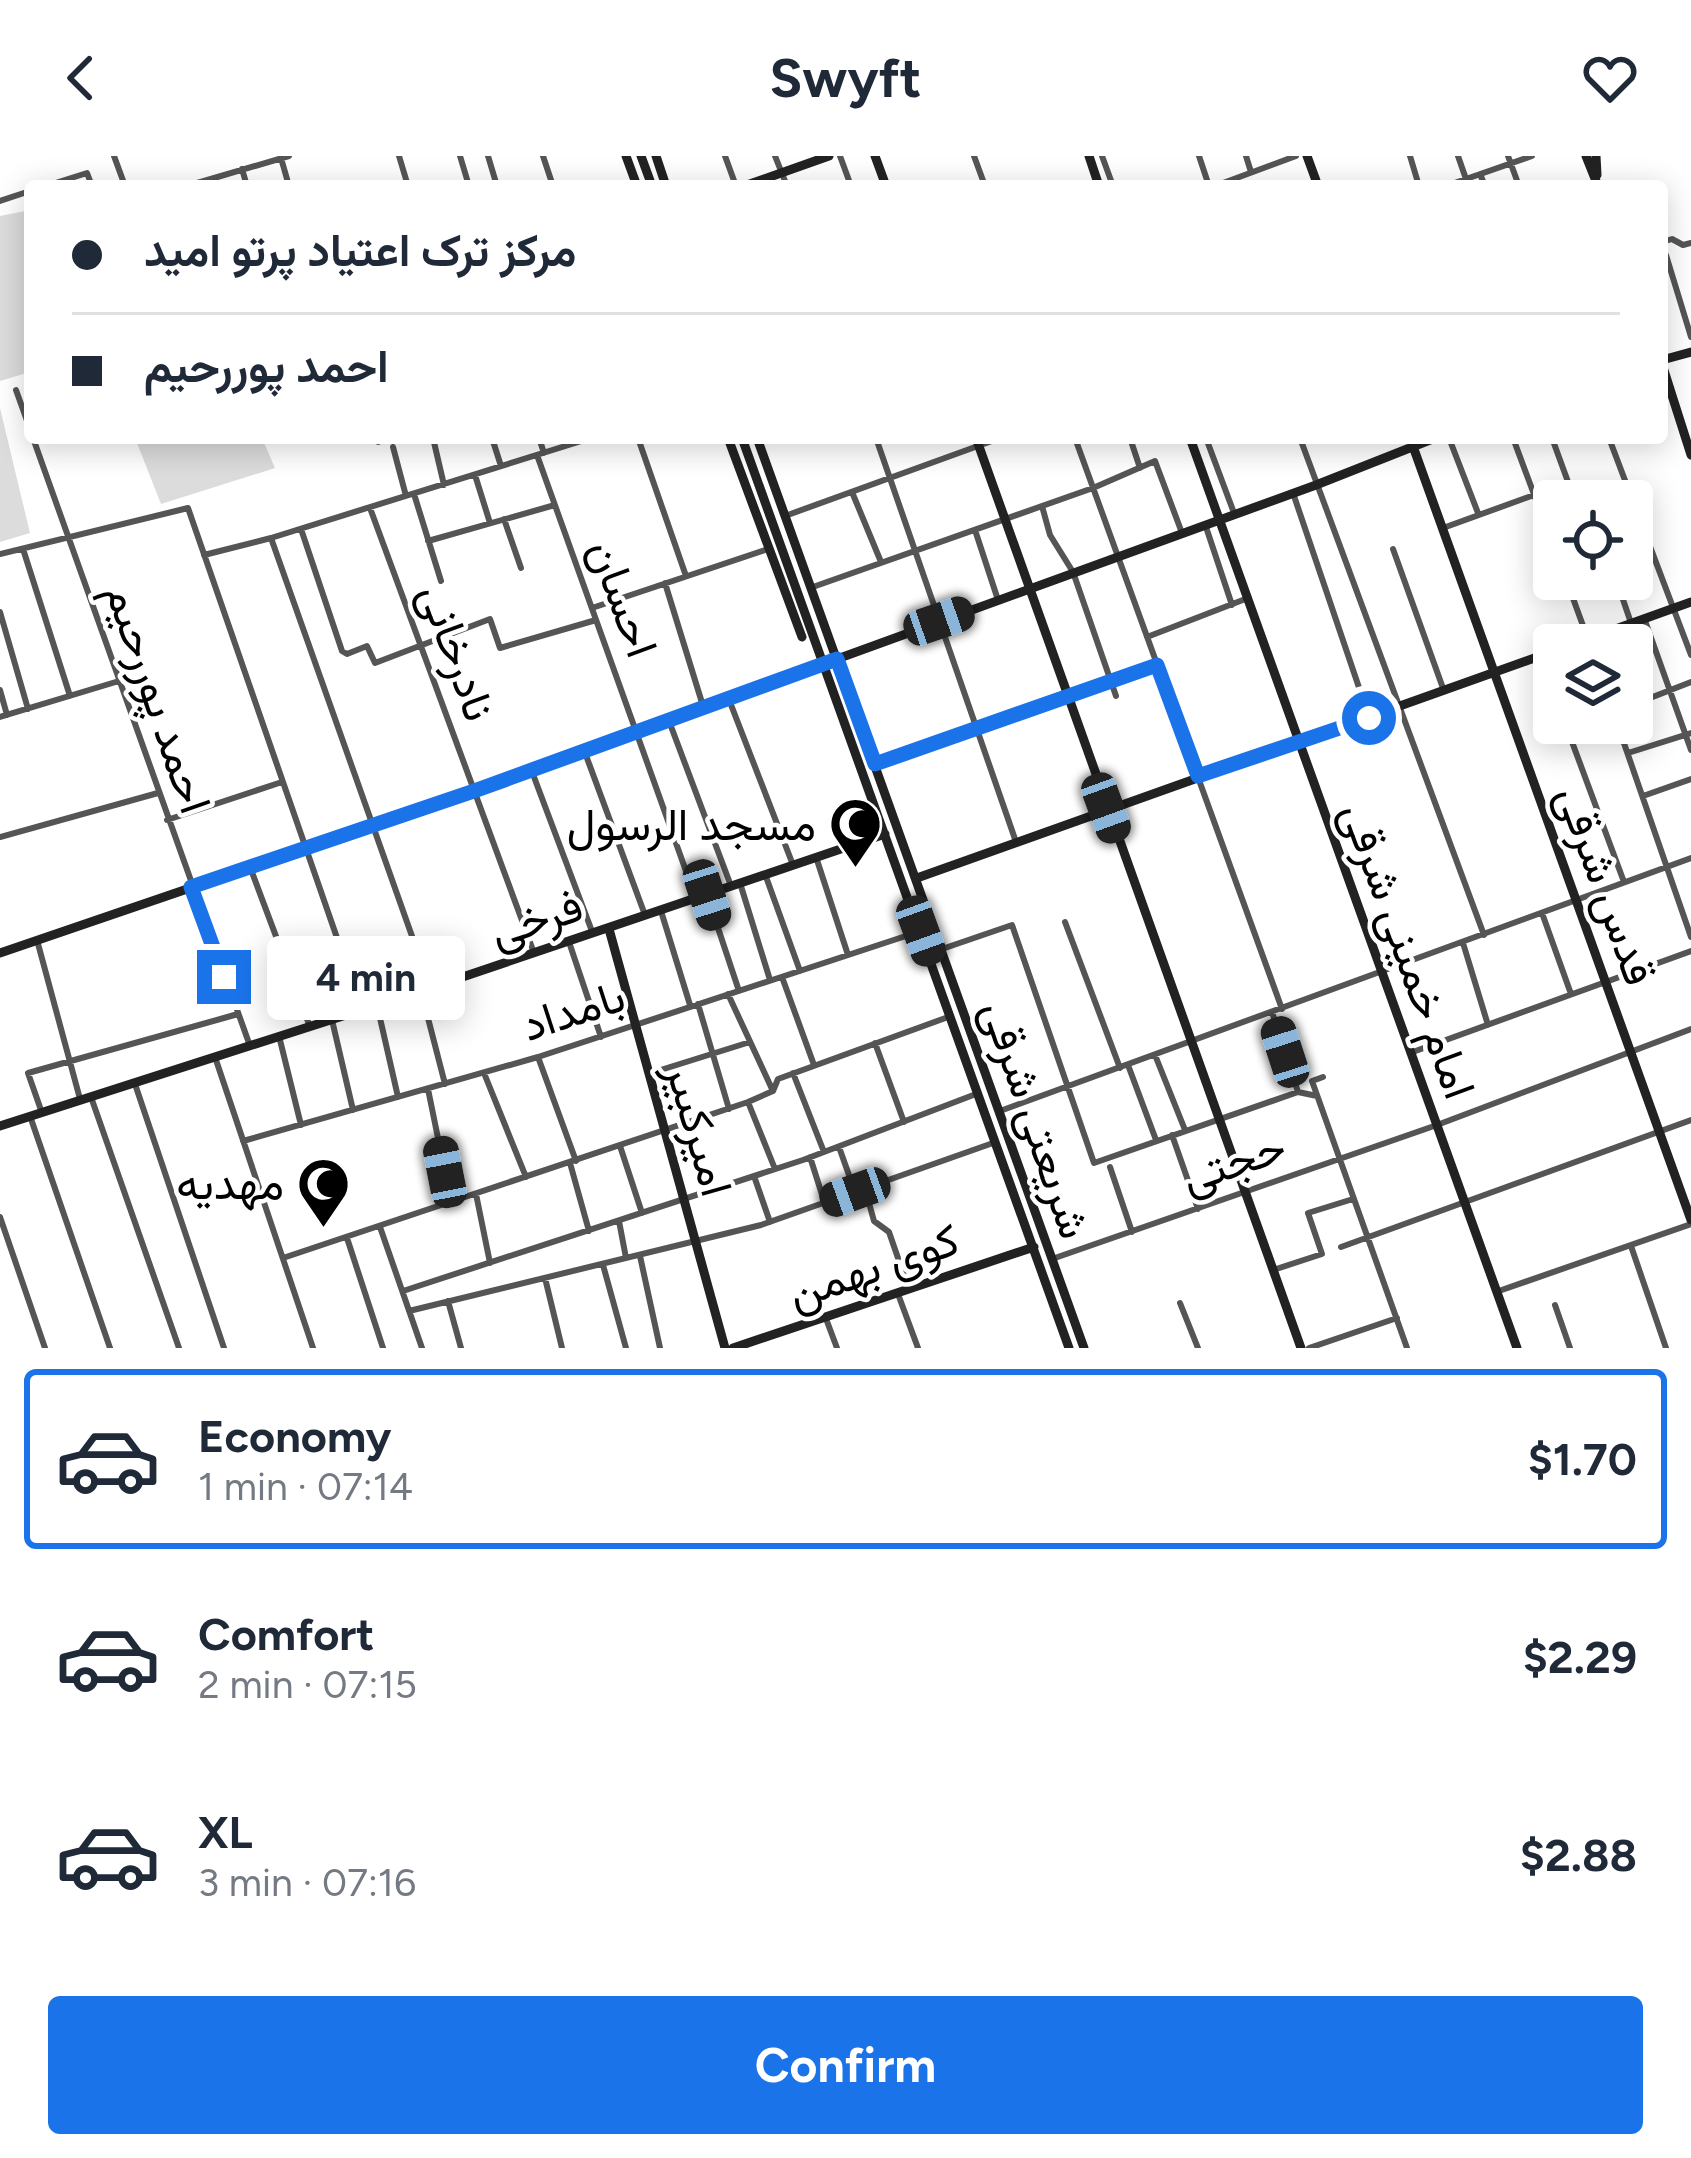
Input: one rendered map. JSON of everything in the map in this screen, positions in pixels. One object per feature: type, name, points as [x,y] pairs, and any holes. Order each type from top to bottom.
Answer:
[{"type":"street","points":[[775,156],[785,180]]},
{"type":"street","points":[[759,180],[829,156]]},
{"type":"street","points":[[1246,156],[1251,172]]},
{"type":"street","points":[[1229,180],[1296,156]]},
{"type":"street","points":[[1458,156],[1466,179]]},
{"type":"street","points":[[1463,180],[1509,160],[1532,156]]},
{"type":"street","points":[[208,180],[264,159],[285,157]]},
{"type":"street","points":[[242,170],[245,180]]},
{"type":"street","points":[[65,180],[87,173],[90,180]]},
{"type":"street","points":[[1480,174],[1482,180]]},
{"type":"street","points":[[1668,262],[1691,337]]},
{"type":"street","points":[[1668,381],[1691,455]]},
{"type":"street","points":[[16,390],[24,412]]},
{"type":"street","name":"احمد پوررحیم","points":[[35,444],[250,1046]]},
{"type":"street","points":[[392,444],[441,581]]},
{"type":"street","points":[[434,444],[443,485]]},
{"type":"street","points":[[494,444],[502,466]]},
{"type":"street","name":"احسان","points":[[540,444],[555,505],[636,730],[739,991]]},
{"type":"street","points":[[203,555],[572,444]]},
{"type":"street","points":[[640,444],[686,576]]},
{"type":"street","points":[[730,444],[781,583],[806,633],[810,651],[800,672]]},
{"type":"street","name":"شریعتی شرقی","points":[[744,444],[806,616],[806,633],[823,664],[1069,1348]]},
{"type":"street","name":"شریعتی شرقی","points":[[759,444],[1084,1348]]},
{"type":"street","points":[[878,444],[1016,842]]},
{"type":"street","points":[[785,516],[972,444]]},
{"type":"street","points":[[978,444],[1190,1042],[1305,1348],[1396,1318]]},
{"type":"street","points":[[1077,444],[1282,1009]]},
{"type":"street","points":[[1132,444],[1140,467]]},
{"type":"street","name":"امام خمینی شرقی","points":[[1192,444],[1516,1348]]},
{"type":"street","points":[[1208,444],[1234,514]]},
{"type":"street","points":[[1302,444],[1484,935]]},
{"type":"street","points":[[0,953],[474,791],[1316,485],[1408,444]]},
{"type":"street","name":"قدس شرقی","points":[[1413,444],[1691,1222]]},
{"type":"street","points":[[1451,444],[1478,515]]},
{"type":"street","points":[[1515,444],[1533,492]]},
{"type":"street","points":[[1554,444],[1567,480]]},
{"type":"street","points":[[1611,444],[1691,655]]},
{"type":"street","points":[[810,588],[1093,488],[1155,461],[1182,532]]},
{"type":"street","points":[[475,475],[490,524]]},
{"type":"street","points":[[852,492],[881,562]]},
{"type":"street","points":[[1293,493],[1369,718]]},
{"type":"street","points":[[1443,528],[1533,495]]},
{"type":"street","points":[[428,541],[555,505]]},
{"type":"street","points":[[1042,506],[1050,535],[1073,572],[1116,696]]},
{"type":"street","points":[[0,554],[188,508],[362,1010]]},
{"type":"street","name":"نادرخانی","points":[[370,508],[534,953]]},
{"type":"street","points":[[505,520],[521,568]]},
{"type":"street","points":[[1205,524],[1232,604]]},
{"type":"street","points":[[301,529],[342,651],[346,654],[367,646],[375,663],[490,619],[500,648],[596,620]]},
{"type":"street","points":[[975,530],[998,600]]},
{"type":"street","points":[[271,538],[374,825],[425,990],[445,1084]]},
{"type":"street","points":[[22,549],[70,696]]},
{"type":"street","points":[[592,608],[768,549]]},
{"type":"street","points":[[1393,549],[1444,691]]},
{"type":"street","points":[[781,583],[793,579]]},
{"type":"street","points":[[665,583],[703,706]]},
{"type":"street","points":[[1147,637],[1248,598]]},
{"type":"street","points":[[1623,600],[1631,623],[1691,602]]},
{"type":"street","points":[[806,616],[819,610]]},
{"type":"street","points":[[0,612],[28,709]]},
{"type":"street","points":[[1644,618],[1691,750]]},
{"type":"street","points":[[917,878],[1533,659]]},
{"type":"street","points":[[875,764],[1157,665]]},
{"type":"street","points":[[0,690],[4,716],[119,681]]},
{"type":"street","points":[[1653,697],[1691,682]]},
{"type":"street","points":[[728,698],[793,865]]},
{"type":"street","points":[[668,718],[770,980]]},
{"type":"street","points":[[845,725],[851,719],[859,721]]},
{"type":"street","points":[[1628,753],[1689,734]]},
{"type":"street","points":[[1572,744],[1624,882]]},
{"type":"street","points":[[1625,744],[1691,937]]},
{"type":"street","points":[[584,750],[646,916]]},
{"type":"street","points":[[531,770],[593,934]]},
{"type":"street","points":[[1643,796],[1691,779]]},
{"type":"street","points":[[167,820],[282,782]]},
{"type":"street","points":[[0,837],[158,793]]},
{"type":"street","name":"فرخی","points":[[0,1126],[425,990],[885,834]]},
{"type":"street","points":[[816,857],[848,955]]},
{"type":"street","points":[[1000,1111],[1691,858]]},
{"type":"street","points":[[250,867],[310,1027]]},
{"type":"street","points":[[765,874],[800,971]]},
{"type":"street","points":[[661,911],[729,1109]]},
{"type":"street","points":[[1542,913],[1571,995]]},
{"type":"street","points":[[1065,922],[1156,1140]]},
{"type":"street","points":[[942,949],[1012,925],[1094,1163],[1298,1092],[1317,1096]]},
{"type":"street","name":"امیرکبیر","points":[[609,929],[729,1348]]},
{"type":"street","name":"بامداد","points":[[243,1141],[538,1057],[921,931]]},
{"type":"street","points":[[37,940],[71,1060],[179,1348]]},
{"type":"street","points":[[569,942],[601,1036]]},
{"type":"street","points":[[1463,943],[1488,1025]]},
{"type":"street","points":[[1410,1053],[1691,951]]},
{"type":"street","points":[[782,976],[814,1065]]},
{"type":"street","points":[[728,994],[773,1091]]},
{"type":"street","points":[[376,1005],[398,1097]]},
{"type":"street","points":[[1271,1012],[1298,1092]]},
{"type":"street","points":[[110,1348],[36,1114],[28,1073],[238,1014]]},
{"type":"street","points":[[283,1258],[729,1109],[773,1091],[778,1079],[951,1016]]},
{"type":"street","points":[[332,1020],[353,1110]]},
{"type":"street","name":"حجتی","points":[[1052,1259],[1437,1125],[1691,1029]]},
{"type":"street","points":[[279,1036],[301,1125]]},
{"type":"street","points":[[650,1073],[750,1042]]},
{"type":"street","points":[[875,1043],[904,1122]]},
{"type":"street","points":[[1155,1055],[1185,1130]]},
{"type":"street","points":[[215,1057],[313,1348]]},
{"type":"street","points":[[538,1057],[573,1162],[589,1231]]},
{"type":"street","points":[[484,1072],[526,1177]]},
{"type":"street","points":[[793,1073],[824,1152]]},
{"type":"street","points":[[1323,1077],[1312,1081],[1407,1348]]},
{"type":"street","points":[[135,1083],[224,1348]]},
{"type":"street","points":[[428,1089],[451,1202]]},
{"type":"street","points":[[403,1291],[810,1157],[980,1093]]},
{"type":"street","points":[[748,1102],[775,1169]]},
{"type":"street","points":[[1341,1247],[1691,1120]]},
{"type":"street","points":[[1172,1135],[1198,1209]]},
{"type":"street","points":[[410,1311],[740,1231],[996,1142]]},
{"type":"street","points":[[620,1146],[642,1213]]},
{"type":"street","points":[[839,1147],[855,1192]]},
{"type":"street","points":[[810,1157],[825,1204]]},
{"type":"street","points":[[1109,1167],[1132,1232]]},
{"type":"street","points":[[754,1176],[770,1222]]},
{"type":"street","points":[[865,1189],[874,1221],[889,1232],[918,1348]]},
{"type":"street","points":[[476,1194],[490,1263]]},
{"type":"street","points":[[1274,1270],[1322,1254],[1308,1213],[1352,1199]]},
{"type":"street","points":[[0,1217],[45,1348]]},
{"type":"street","points":[[738,1220],[740,1231]]},
{"type":"street","points":[[619,1221],[627,1259]]},
{"type":"street","points":[[1496,1292],[1691,1222]]},
{"type":"street","points":[[380,1225],[422,1348]]},
{"type":"street","points":[[346,1236],[383,1348]]},
{"type":"street","name":"کوی بهمن","points":[[729,1348],[1034,1246]]},
{"type":"street","points":[[1631,1246],[1666,1348]]},
{"type":"street","points":[[640,1256],[660,1348]]},
{"type":"street","points":[[603,1264],[626,1348]]},
{"type":"street","points":[[545,1278],[562,1348]]},
{"type":"street","points":[[448,1301],[461,1348]]},
{"type":"street","points":[[1180,1303],[1198,1348]]},
{"type":"street","points":[[1555,1304],[1570,1348]]},
{"type":"street","points":[[825,1316],[836,1348]]},
{"type":"shaded area","points":[[24,211],[24,374],[0,381],[0,216]]},
{"type":"shaded area","points":[[0,408],[30,533],[0,542]]},
{"type":"shaded area","points":[[137,444],[265,444],[275,468],[161,504]]},
{"type":"place","name":"مسجد الرسول","points":[[855,870]]},
{"type":"place","name":"مهدیه","points":[[323,1229]]},
{"type":"route","points":[[224,977],[191,887],[474,791],[837,659],[875,764],[1157,665],[1198,776],[1369,718]]}]
